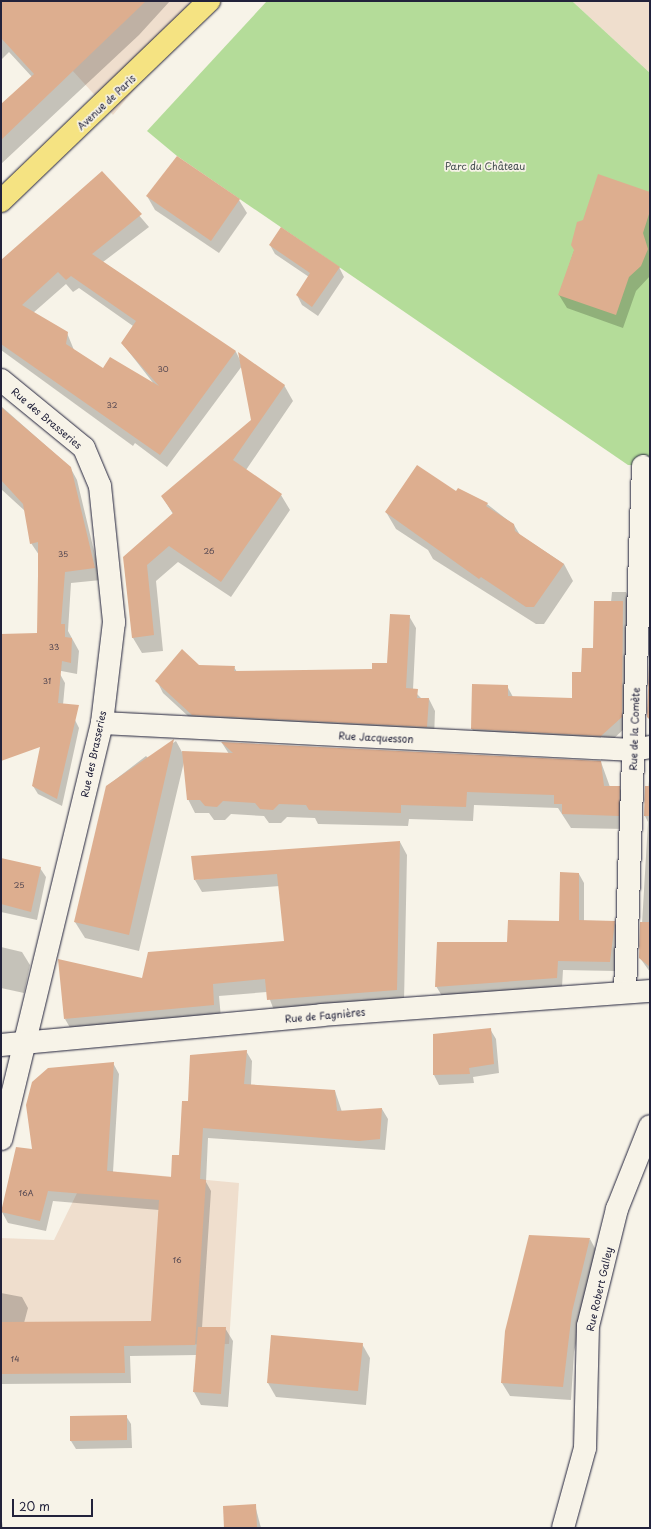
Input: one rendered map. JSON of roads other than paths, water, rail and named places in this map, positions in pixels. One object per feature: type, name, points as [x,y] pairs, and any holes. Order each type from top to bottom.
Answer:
[{"type":"main road","name":"Avenue de Paris","points":[[1,201],[209,1]]},
{"type":"street","name":"Rue des Brasseries","points":[[1,380],[84,448],[100,486],[114,622],[102,723],[1,1139]]},
{"type":"street","name":"Rue de la Comète","points":[[625,992],[641,749],[643,466]]},
{"type":"street","name":"Rue Jacquesson","points":[[102,723],[641,749]]},
{"type":"street","name":"Rue de Fagnières","points":[[1,1045],[24,1045],[322,1015],[650,991]]},
{"type":"street","name":"Rue Robert Galley","points":[[563,1528],[586,1448],[588,1326],[617,1209],[650,1126]]},
{"type":"park label","name":"Parc du Château","points":[[485,166]]}]
